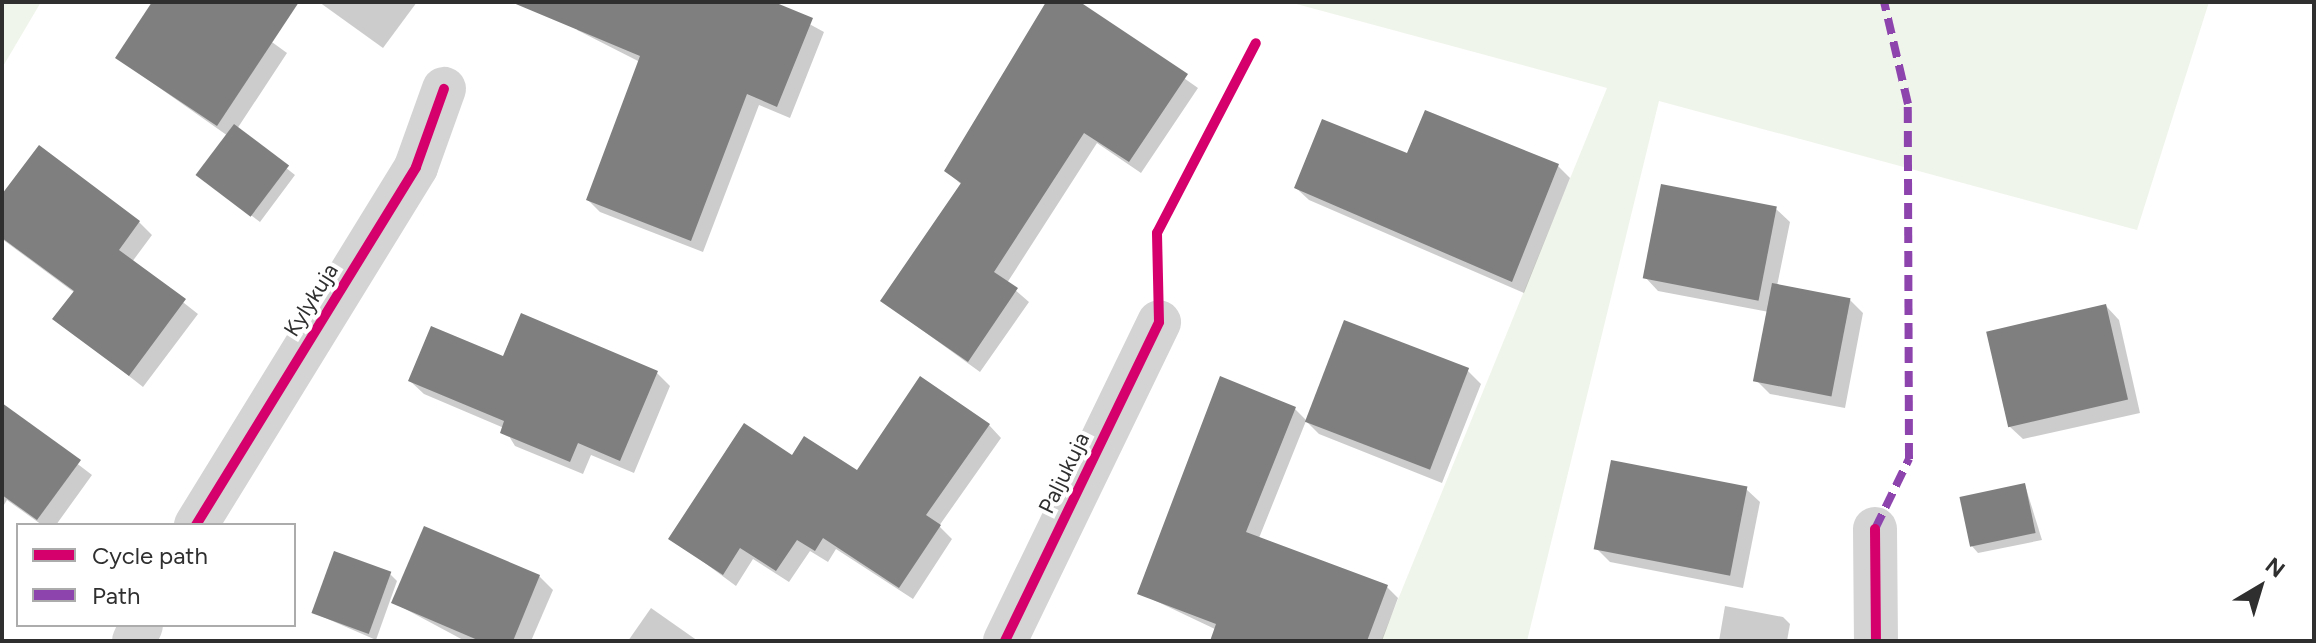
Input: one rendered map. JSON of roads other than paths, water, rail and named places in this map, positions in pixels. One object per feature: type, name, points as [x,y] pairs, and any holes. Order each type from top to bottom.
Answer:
[{"type":"street","name":"Kylykuja","points":[[197,523],[416,167],[444,89]]},
{"type":"street","name":"Paljukuja","points":[[1005,641],[1159,322]]},
{"type":"street","points":[[1875,529],[1876,641]]}]
